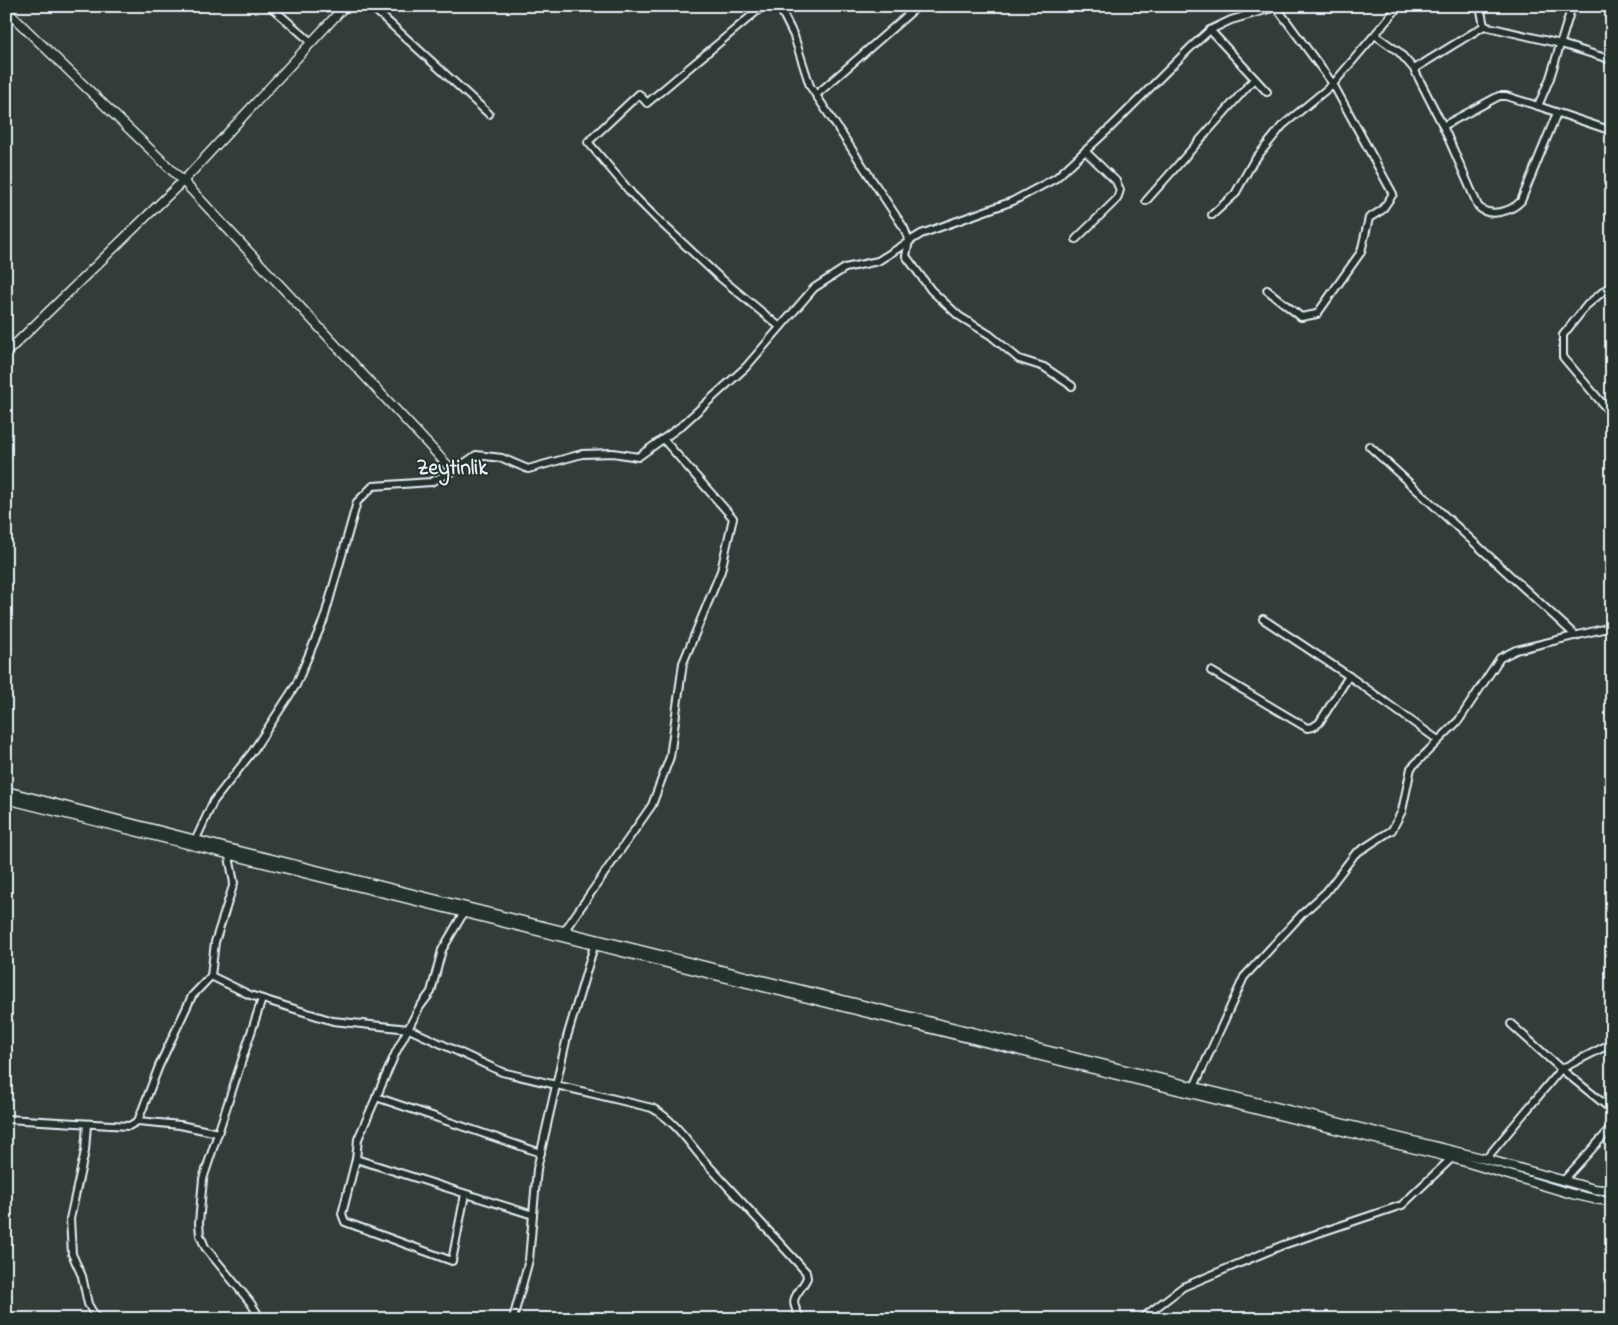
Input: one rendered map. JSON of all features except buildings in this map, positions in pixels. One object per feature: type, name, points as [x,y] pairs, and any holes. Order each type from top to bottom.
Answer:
[{"type":"street","points":[[270,6],[311,42]]},
{"type":"street","points":[[6,352],[183,181],[345,6]]},
{"type":"street","points":[[371,6],[489,114]]},
{"type":"street","points":[[763,6],[647,104],[639,94],[588,142],[632,194],[656,218],[717,275],[780,327]]},
{"type":"street","points":[[779,6],[794,36],[810,86],[868,175],[894,211],[909,241],[906,256],[931,290],[959,316],[990,335],[1019,359],[1044,368],[1072,386]]},
{"type":"street","points":[[816,95],[918,6]]},
{"type":"street","points":[[1212,215],[1235,194],[1253,162],[1282,126],[1333,84],[1399,6]]},
{"type":"street","points":[[1480,6],[1484,26]]},
{"type":"street","points":[[1538,106],[1550,78],[1572,6]]},
{"type":"street","points":[[196,839],[213,802],[253,752],[296,685],[324,618],[356,502],[373,486],[431,482],[476,456],[502,458],[528,469],[582,454],[638,456],[682,426],[746,367],[814,288],[845,268],[878,261],[921,234],[1013,201],[1056,178],[1210,30],[1231,20],[1278,7],[1333,84],[1393,194],[1382,210],[1369,218],[1361,252],[1317,314],[1301,317],[1267,290]]},
{"type":"street","points":[[6,10],[183,181],[453,471]]},
{"type":"street","points":[[1414,69],[1484,26],[1561,44],[1612,60]]},
{"type":"street","points":[[1210,30],[1267,92]]},
{"type":"street","points":[[1375,35],[1400,52],[1414,69],[1443,126],[1478,206],[1483,211],[1490,213],[1513,208],[1521,201],[1557,113]]},
{"type":"street","points":[[1146,201],[1254,79]]},
{"type":"street","points":[[1443,126],[1499,96],[1506,96],[1612,131]]},
{"type":"street","points":[[1076,239],[1117,199],[1119,193],[1116,181],[1085,151]]},
{"type":"street","points":[[1612,284],[1587,305],[1563,335],[1564,357],[1612,415]]},
{"type":"street","points":[[565,930],[652,805],[670,757],[683,663],[721,571],[733,518],[663,439]]},
{"type":"street","points":[[1369,446],[1576,636]]},
{"type":"street","points":[[1263,619],[1349,676],[1438,740]]},
{"type":"street","points":[[1194,1087],[1244,977],[1302,914],[1326,892],[1355,854],[1392,830],[1402,810],[1411,768],[1459,720],[1500,658],[1516,650],[1607,628],[1612,629]]},
{"type":"street","points":[[1210,671],[1307,728],[1320,723],[1349,676]]},
{"type":"street","points":[[6,791],[196,839],[228,851],[463,914],[595,942],[1459,1152],[1594,1189],[1612,1191]]},
{"type":"street","points":[[6,799],[565,930],[595,942],[1452,1158],[1572,1194],[1612,1201]]},
{"type":"street","points":[[138,1121],[159,1066],[192,996],[211,976],[215,942],[234,883],[228,851]]},
{"type":"street","points":[[463,914],[442,950],[431,992],[419,1008],[396,1052],[358,1139],[356,1158],[342,1214],[345,1222],[452,1262],[465,1194]]},
{"type":"street","points":[[509,1319],[514,1316],[529,1260],[537,1169],[558,1084],[567,1037],[595,942]]},
{"type":"street","points":[[211,976],[250,995],[333,1021],[408,1029],[502,1072],[652,1108],[662,1113],[806,1272],[807,1278],[795,1296],[794,1301],[794,1307],[801,1319]]},
{"type":"street","points":[[261,1319],[250,1302],[205,1247],[198,1223],[204,1179],[262,999]]},
{"type":"street","points":[[1511,1024],[1561,1069],[1612,1110]]},
{"type":"street","points":[[1486,1159],[1561,1069],[1612,1043]]},
{"type":"street","points":[[376,1097],[541,1153]]},
{"type":"street","points":[[6,1119],[129,1126],[138,1121],[180,1125],[218,1133]]},
{"type":"street","points":[[87,1124],[85,1151],[70,1219],[72,1254],[82,1276],[88,1304],[97,1319]]},
{"type":"street","points":[[1563,1181],[1612,1127]]},
{"type":"street","points":[[1141,1319],[1183,1287],[1283,1245],[1402,1205],[1459,1152]]},
{"type":"street","points":[[356,1158],[533,1215]]},
{"type":"district","name":"Zeytinlik","points":[[452,469]]}]
